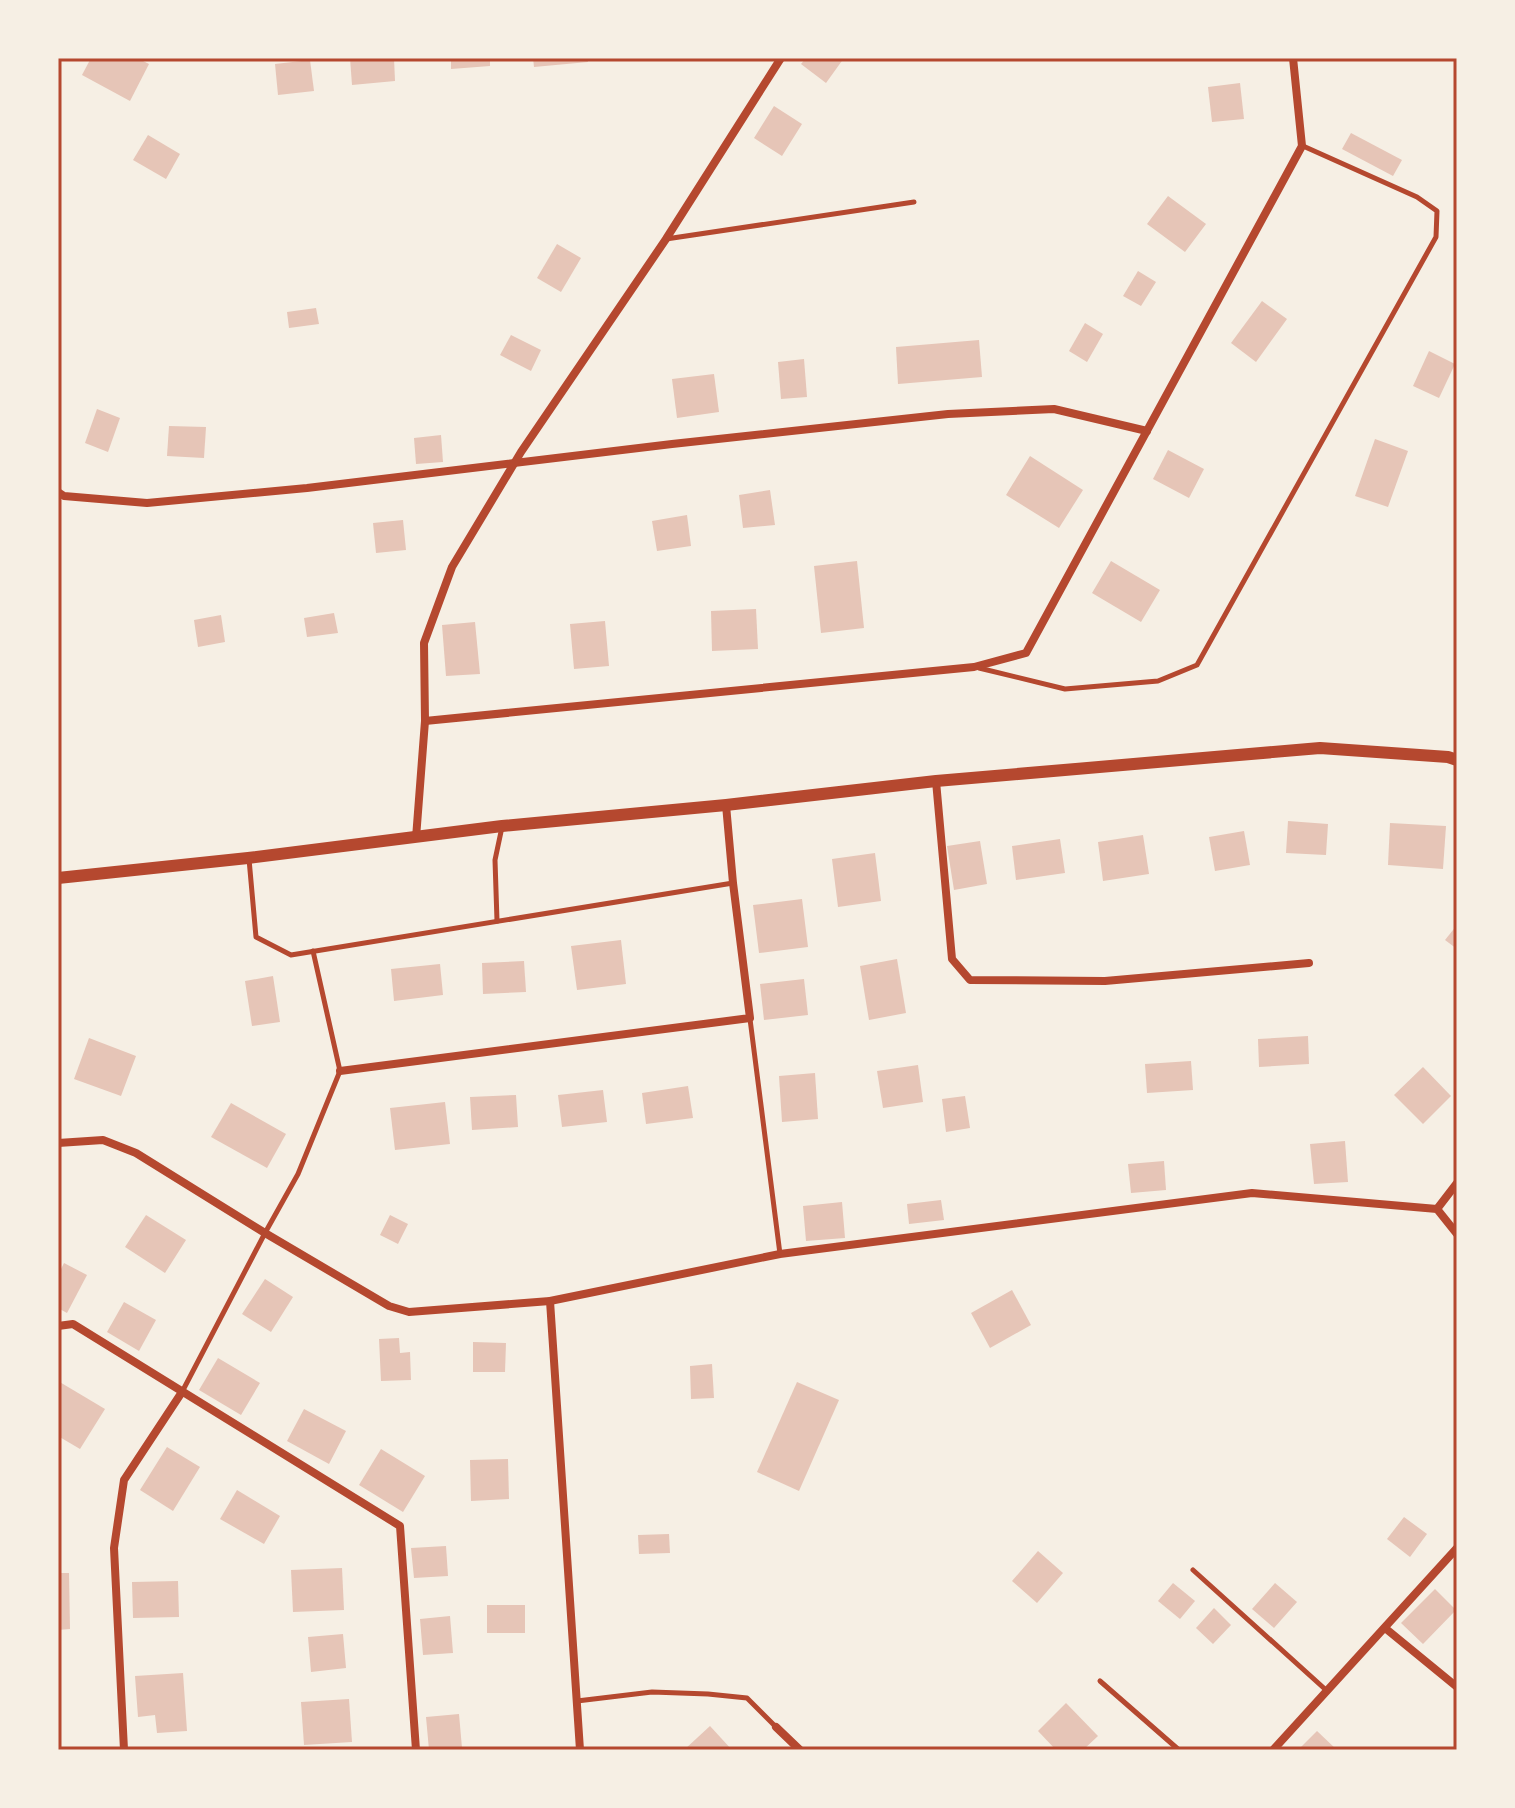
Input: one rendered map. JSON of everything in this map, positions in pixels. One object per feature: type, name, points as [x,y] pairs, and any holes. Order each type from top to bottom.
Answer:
[{"type":"street","points":[[416,838],[425,721],[424,643],[452,567],[514,463],[666,239],[781,58]]},
{"type":"street","points":[[425,721],[974,667],[1026,653],[1302,146],[1293,58]]},
{"type":"street","points":[[58,492],[64,496],[147,503],[307,488],[687,442],[963,413],[1054,409],[1147,431]]},
{"type":"street","points":[[58,878],[502,826],[936,781],[1320,748],[1457,760]]},
{"type":"street","points":[[936,781],[952,959],[970,980],[1105,981],[1309,963]]},
{"type":"street","points":[[340,1071],[750,1018],[726,805]]},
{"type":"street","points":[[58,1143],[103,1140],[136,1153],[389,1306],[409,1312],[550,1301],[780,1254],[1252,1193],[1437,1209],[1457,1234]]},
{"type":"street","points":[[1437,1209],[1457,1183]]},
{"type":"street","points":[[550,1301],[580,1750]]},
{"type":"street","points":[[58,1326],[73,1324],[400,1526],[416,1750]]},
{"type":"street","points":[[124,1750],[114,1548],[124,1480],[182,1392]]},
{"type":"street","points":[[1273,1750],[1457,1548]]},
{"type":"street","points":[[1385,1628],[1457,1687]]},
{"type":"street","points":[[776,1727],[800,1750]]},
{"type":"lane","points":[[974,667],[1065,689],[1158,681],[1197,665],[1436,237],[1437,211],[1417,197],[1302,146]]},
{"type":"lane","points":[[666,239],[914,202]]},
{"type":"lane","points":[[497,921],[495,860],[502,826]]},
{"type":"lane","points":[[248,858],[256,937],[291,955],[733,883]]},
{"type":"lane","points":[[182,1392],[298,1174],[340,1071],[313,951]]},
{"type":"lane","points":[[750,1018],[780,1254]]},
{"type":"lane","points":[[1193,1570],[1327,1691]]},
{"type":"lane","points":[[1100,1681],[1179,1750]]},
{"type":"lane","points":[[577,1701],[652,1692],[747,1698],[776,1727]]},
{"type":"building","points":[[91,58],[137,58],[149,64],[130,101],[82,75]]},
{"type":"building","points":[[350,58],[394,58],[395,81],[352,85]]},
{"type":"building","points":[[451,58],[490,58],[490,66],[451,69]]},
{"type":"building","points":[[533,58],[587,58],[588,62],[534,67]]},
{"type":"building","points":[[806,58],[844,58],[826,83],[801,64]]},
{"type":"building","points":[[310,60],[314,91],[278,95],[275,64]]},
{"type":"building","points":[[1240,83],[1244,119],[1212,122],[1208,87]]},
{"type":"building","points":[[774,106],[802,124],[782,156],[754,138]]},
{"type":"building","points":[[1351,133],[1402,160],[1393,176],[1342,149]]},
{"type":"building","points":[[148,135],[180,154],[166,179],[133,160]]},
{"type":"building","points":[[1168,196],[1206,224],[1185,252],[1147,224]]},
{"type":"building","points":[[557,244],[581,258],[561,292],[537,278]]},
{"type":"building","points":[[1138,271],[1156,282],[1141,306],[1123,296]]},
{"type":"building","points":[[1262,301],[1287,319],[1256,362],[1231,343]]},
{"type":"building","points":[[316,308],[319,324],[289,328],[287,312]]},
{"type":"building","points":[[1085,323],[1103,334],[1087,362],[1069,351]]},
{"type":"building","points":[[511,335],[541,350],[531,371],[500,355]]},
{"type":"building","points":[[979,340],[982,377],[898,384],[896,347]]},
{"type":"building","points":[[1429,351],[1455,364],[1439,398],[1413,386]]},
{"type":"building","points":[[804,359],[807,397],[781,399],[778,362]]},
{"type":"building","points":[[714,374],[719,412],[677,418],[672,379]]},
{"type":"building","points":[[97,409],[120,418],[108,452],[85,443]]},
{"type":"building","points":[[169,426],[206,427],[204,458],[167,456]]},
{"type":"building","points":[[441,435],[443,462],[416,464],[414,438]]},
{"type":"building","points":[[1375,439],[1408,451],[1388,507],[1355,496]]},
{"type":"building","points":[[1168,450],[1204,469],[1189,498],[1153,479]]},
{"type":"building","points":[[1030,456],[1083,490],[1059,528],[1006,495]]},
{"type":"building","points":[[770,490],[775,525],[743,528],[739,495]]},
{"type":"building","points":[[687,515],[691,546],[657,551],[652,521]]},
{"type":"building","points":[[403,520],[406,550],[376,553],[373,523]]},
{"type":"building","points":[[857,561],[864,628],[821,633],[814,566]]},
{"type":"building","points":[[1111,561],[1160,590],[1141,622],[1092,593]]},
{"type":"building","points":[[756,609],[758,649],[712,651],[711,611]]},
{"type":"building","points":[[334,613],[338,633],[307,637],[304,618]]},
{"type":"building","points":[[221,615],[225,642],[198,647],[194,620]]},
{"type":"building","points":[[605,621],[609,666],[574,669],[570,624]]},
{"type":"building","points":[[475,622],[480,674],[446,676],[442,625]]},
{"type":"building","points":[[1288,821],[1328,824],[1326,855],[1286,853]]},
{"type":"building","points":[[1390,823],[1446,826],[1443,869],[1388,865]]},
{"type":"building","points":[[1244,831],[1250,865],[1215,871],[1209,837]]},
{"type":"building","points":[[1143,835],[1149,874],[1103,881],[1098,842]]},
{"type":"building","points":[[1060,839],[1065,873],[1016,880],[1012,846]]},
{"type":"building","points":[[980,841],[987,884],[954,890],[947,846]]},
{"type":"building","points":[[875,853],[881,901],[838,907],[832,859]]},
{"type":"building","points":[[802,899],[808,947],[759,953],[753,905]]},
{"type":"building","points":[[1457,925],[1457,949],[1445,940]]},
{"type":"building","points":[[621,940],[626,984],[577,990],[571,946]]},
{"type":"building","points":[[897,959],[906,1013],[869,1020],[860,966]]},
{"type":"building","points":[[524,961],[526,992],[483,994],[482,963]]},
{"type":"building","points":[[440,964],[443,995],[394,1001],[391,969]]},
{"type":"building","points":[[273,976],[280,1022],[252,1026],[245,981]]},
{"type":"building","points":[[804,979],[808,1015],[764,1020],[760,984]]},
{"type":"building","points":[[1308,1036],[1309,1064],[1259,1067],[1258,1039]]},
{"type":"building","points":[[89,1038],[136,1056],[121,1096],[74,1079]]},
{"type":"building","points":[[1191,1061],[1193,1090],[1147,1093],[1145,1064]]},
{"type":"building","points":[[918,1065],[923,1102],[883,1108],[877,1071]]},
{"type":"building","points":[[1423,1067],[1451,1096],[1423,1124],[1394,1095]]},
{"type":"building","points":[[815,1073],[818,1119],[782,1122],[779,1076]]},
{"type":"building","points":[[688,1086],[693,1118],[646,1124],[642,1093]]},
{"type":"building","points":[[603,1090],[607,1122],[562,1127],[558,1095]]},
{"type":"building","points":[[516,1095],[518,1127],[472,1130],[470,1097]]},
{"type":"building","points":[[965,1096],[970,1128],[946,1132],[942,1099]]},
{"type":"building","points":[[445,1102],[450,1144],[395,1150],[390,1108]]},
{"type":"building","points":[[231,1103],[286,1134],[267,1168],[211,1137]]},
{"type":"building","points":[[1345,1141],[1348,1182],[1314,1184],[1310,1144]]},
{"type":"building","points":[[1164,1161],[1166,1190],[1131,1193],[1128,1164]]},
{"type":"building","points":[[941,1200],[944,1220],[909,1224],[907,1204]]},
{"type":"building","points":[[842,1202],[845,1238],[806,1241],[803,1206]]},
{"type":"building","points":[[146,1215],[186,1240],[165,1273],[125,1247]]},
{"type":"building","points":[[390,1215],[408,1224],[398,1244],[380,1235]]},
{"type":"building","points":[[64,1263],[87,1275],[67,1313],[58,1308],[58,1275]]},
{"type":"building","points":[[265,1279],[293,1297],[271,1332],[242,1314]]},
{"type":"building","points":[[1012,1290],[1031,1325],[990,1348],[971,1313]]},
{"type":"building","points":[[124,1302],[156,1320],[139,1351],[107,1332]]},
{"type":"building","points":[[399,1338],[400,1353],[410,1352],[411,1380],[381,1381],[379,1339]]},
{"type":"building","points":[[473,1342],[506,1343],[505,1372],[473,1372]]},
{"type":"building","points":[[218,1358],[260,1383],[241,1415],[199,1390]]},
{"type":"building","points":[[712,1364],[714,1398],[691,1399],[690,1366]]},
{"type":"building","points":[[58,1381],[105,1409],[80,1449],[58,1436]]},
{"type":"building","points":[[797,1382],[839,1400],[799,1491],[757,1472]]},
{"type":"building","points":[[304,1409],[346,1431],[329,1464],[287,1441]]},
{"type":"building","points":[[167,1447],[200,1467],[173,1511],[140,1490]]},
{"type":"building","points":[[381,1449],[425,1476],[403,1512],[359,1485]]},
{"type":"building","points":[[508,1459],[509,1499],[471,1501],[470,1460]]},
{"type":"building","points":[[237,1490],[280,1516],[264,1544],[220,1519]]},
{"type":"building","points":[[1404,1517],[1427,1534],[1410,1557],[1387,1539]]},
{"type":"building","points":[[669,1534],[670,1553],[639,1554],[638,1535]]},
{"type":"building","points":[[446,1546],[448,1576],[414,1578],[411,1548]]},
{"type":"building","points":[[1038,1551],[1063,1573],[1037,1603],[1012,1581]]},
{"type":"building","points":[[342,1568],[344,1610],[293,1612],[291,1570]]},
{"type":"building","points":[[58,1573],[69,1573],[70,1629],[58,1630]]},
{"type":"building","points":[[178,1581],[179,1617],[133,1618],[132,1582]]},
{"type":"building","points":[[1173,1583],[1195,1601],[1180,1619],[1158,1601]]},
{"type":"building","points":[[1275,1583],[1297,1602],[1274,1628],[1252,1609]]},
{"type":"building","points":[[1435,1589],[1456,1610],[1423,1644],[1401,1623]]},
{"type":"building","points":[[487,1605],[525,1605],[525,1633],[487,1633]]},
{"type":"building","points":[[1214,1608],[1231,1625],[1213,1644],[1196,1628]]},
{"type":"building","points":[[450,1616],[453,1653],[423,1655],[420,1619]]},
{"type":"building","points":[[343,1634],[346,1668],[311,1672],[308,1637]]},
{"type":"building","points":[[183,1673],[187,1731],[157,1733],[155,1715],[138,1717],[135,1676]]},
{"type":"building","points":[[349,1699],[352,1742],[304,1745],[301,1702]]},
{"type":"building","points":[[1066,1703],[1098,1736],[1083,1750],[1056,1750],[1038,1731]]},
{"type":"building","points":[[459,1714],[462,1748],[429,1750],[426,1717]]},
{"type":"building","points":[[710,1726],[732,1750],[684,1750]]},
{"type":"building","points":[[1317,1731],[1337,1750],[1298,1750]]}]
